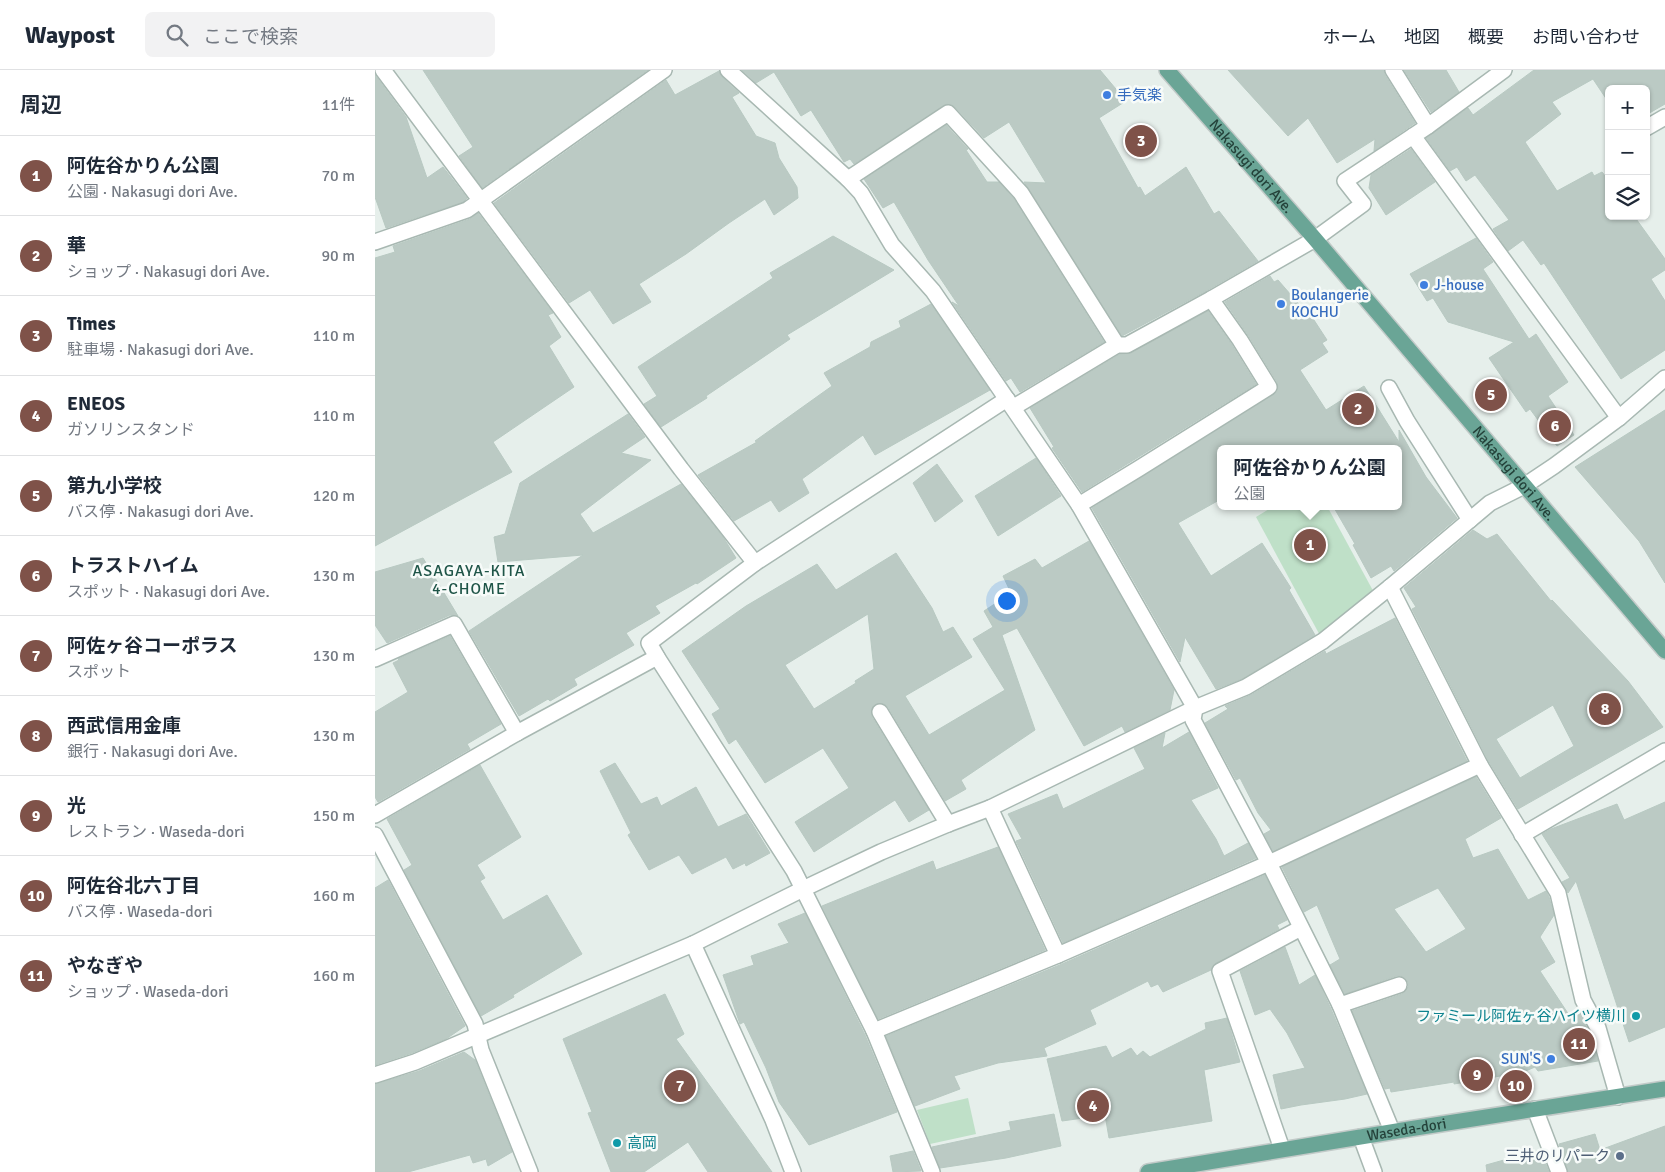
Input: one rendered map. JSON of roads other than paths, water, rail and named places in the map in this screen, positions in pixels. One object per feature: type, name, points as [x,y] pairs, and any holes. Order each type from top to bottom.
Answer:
[{"type":"main road","name":"Nakasugi dori Ave.","points":[[1167,70],[1315,239],[1665,651]]},
{"type":"main road","name":"Waseda-dori","points":[[1148,1172],[1215,1166],[1282,1149],[1665,1089]]},
{"type":"street","points":[[383,70],[681,469],[755,563]]},
{"type":"street","points":[[375,242],[467,210],[664,70]]},
{"type":"street","points":[[728,70],[861,193],[892,245],[933,292],[1011,403],[1079,505],[1195,708],[1193,720],[1269,863],[1340,1005],[1392,1131]]},
{"type":"street","points":[[1393,70],[1429,126]]},
{"type":"street","points":[[932,1172],[874,1032],[803,889],[649,642],[755,563],[1011,403],[1117,345],[1127,345],[1315,239],[1363,204],[1345,181],[1429,126],[1504,70]]},
{"type":"street","points":[[848,179],[948,113],[1021,193],[1117,345]]},
{"type":"street","points":[[1650,126],[1665,117]]},
{"type":"street","points":[[1413,136],[1619,418]]},
{"type":"street","points":[[1079,505],[1269,387],[1240,340],[1211,299]]},
{"type":"street","points":[[375,1075],[415,1062],[693,944],[881,852],[990,808],[1195,708],[1246,687],[1323,641],[1490,503],[1524,486],[1619,418],[1665,378]]},
{"type":"street","points":[[1389,388],[1407,422],[1470,520]]},
{"type":"street","points":[[1390,587],[1480,765],[1558,893],[1583,1000],[1598,1028],[1618,1097]]},
{"type":"street","points":[[375,659],[454,624],[517,734]]},
{"type":"street","points":[[375,815],[657,657]]},
{"type":"street","points":[[880,712],[947,824]]},
{"type":"street","points":[[1522,835],[1665,751]]},
{"type":"street","points":[[874,1032],[1059,955],[1269,863],[1480,765]]},
{"type":"street","points":[[990,808],[1059,955]]},
{"type":"street","points":[[375,835],[475,1024],[481,1050],[531,1172]]},
{"type":"street","points":[[1282,1149],[1219,972],[1301,928]]},
{"type":"street","points":[[693,944],[773,1120],[793,1172]]},
{"type":"street","points":[[1340,1005],[1399,985]]},
{"type":"street","points":[[1535,1110],[1559,1172]]},
{"type":"street","points":[[1361,1137],[1374,1172]]},
{"type":"place","name":"手気楽","points":[[1107,95]]},
{"type":"place","name":"Times","points":[[1141,141]]},
{"type":"place","name":"J-house","points":[[1424,285]]},
{"type":"place","name":"Boulangerie KOCHU","points":[[1281,304]]},
{"type":"place","name":"第九小学校","points":[[1491,395]]},
{"type":"place","name":"華","points":[[1358,409]]},
{"type":"place","name":"トラストハイム","points":[[1555,426]]},
{"type":"place","name":"阿佐谷かりん公園","points":[[1310,545]]},
{"type":"place","name":"西武信用金庫","points":[[1605,709]]},
{"type":"place","name":"ファミール阿佐ヶ谷ハイツ横川","points":[[1636,1016]]},
{"type":"place","name":"やなぎや","points":[[1579,1044]]},
{"type":"place","name":"SUN'S","points":[[1551,1059]]},
{"type":"place","name":"光","points":[[1477,1075]]},
{"type":"place","name":"阿佐ヶ谷コーポラス","points":[[680,1086]]},
{"type":"place","name":"阿佐谷北六丁目","points":[[1516,1086]]},
{"type":"place","name":"ENEOS","points":[[1093,1106]]},
{"type":"place","name":"高岡","points":[[617,1143]]},
{"type":"place","name":"三井のリパーク","points":[[1620,1156]]},
{"type":"district","name":"ASAGAYA-KITA 4-CHOME","points":[[469,580]]}]
